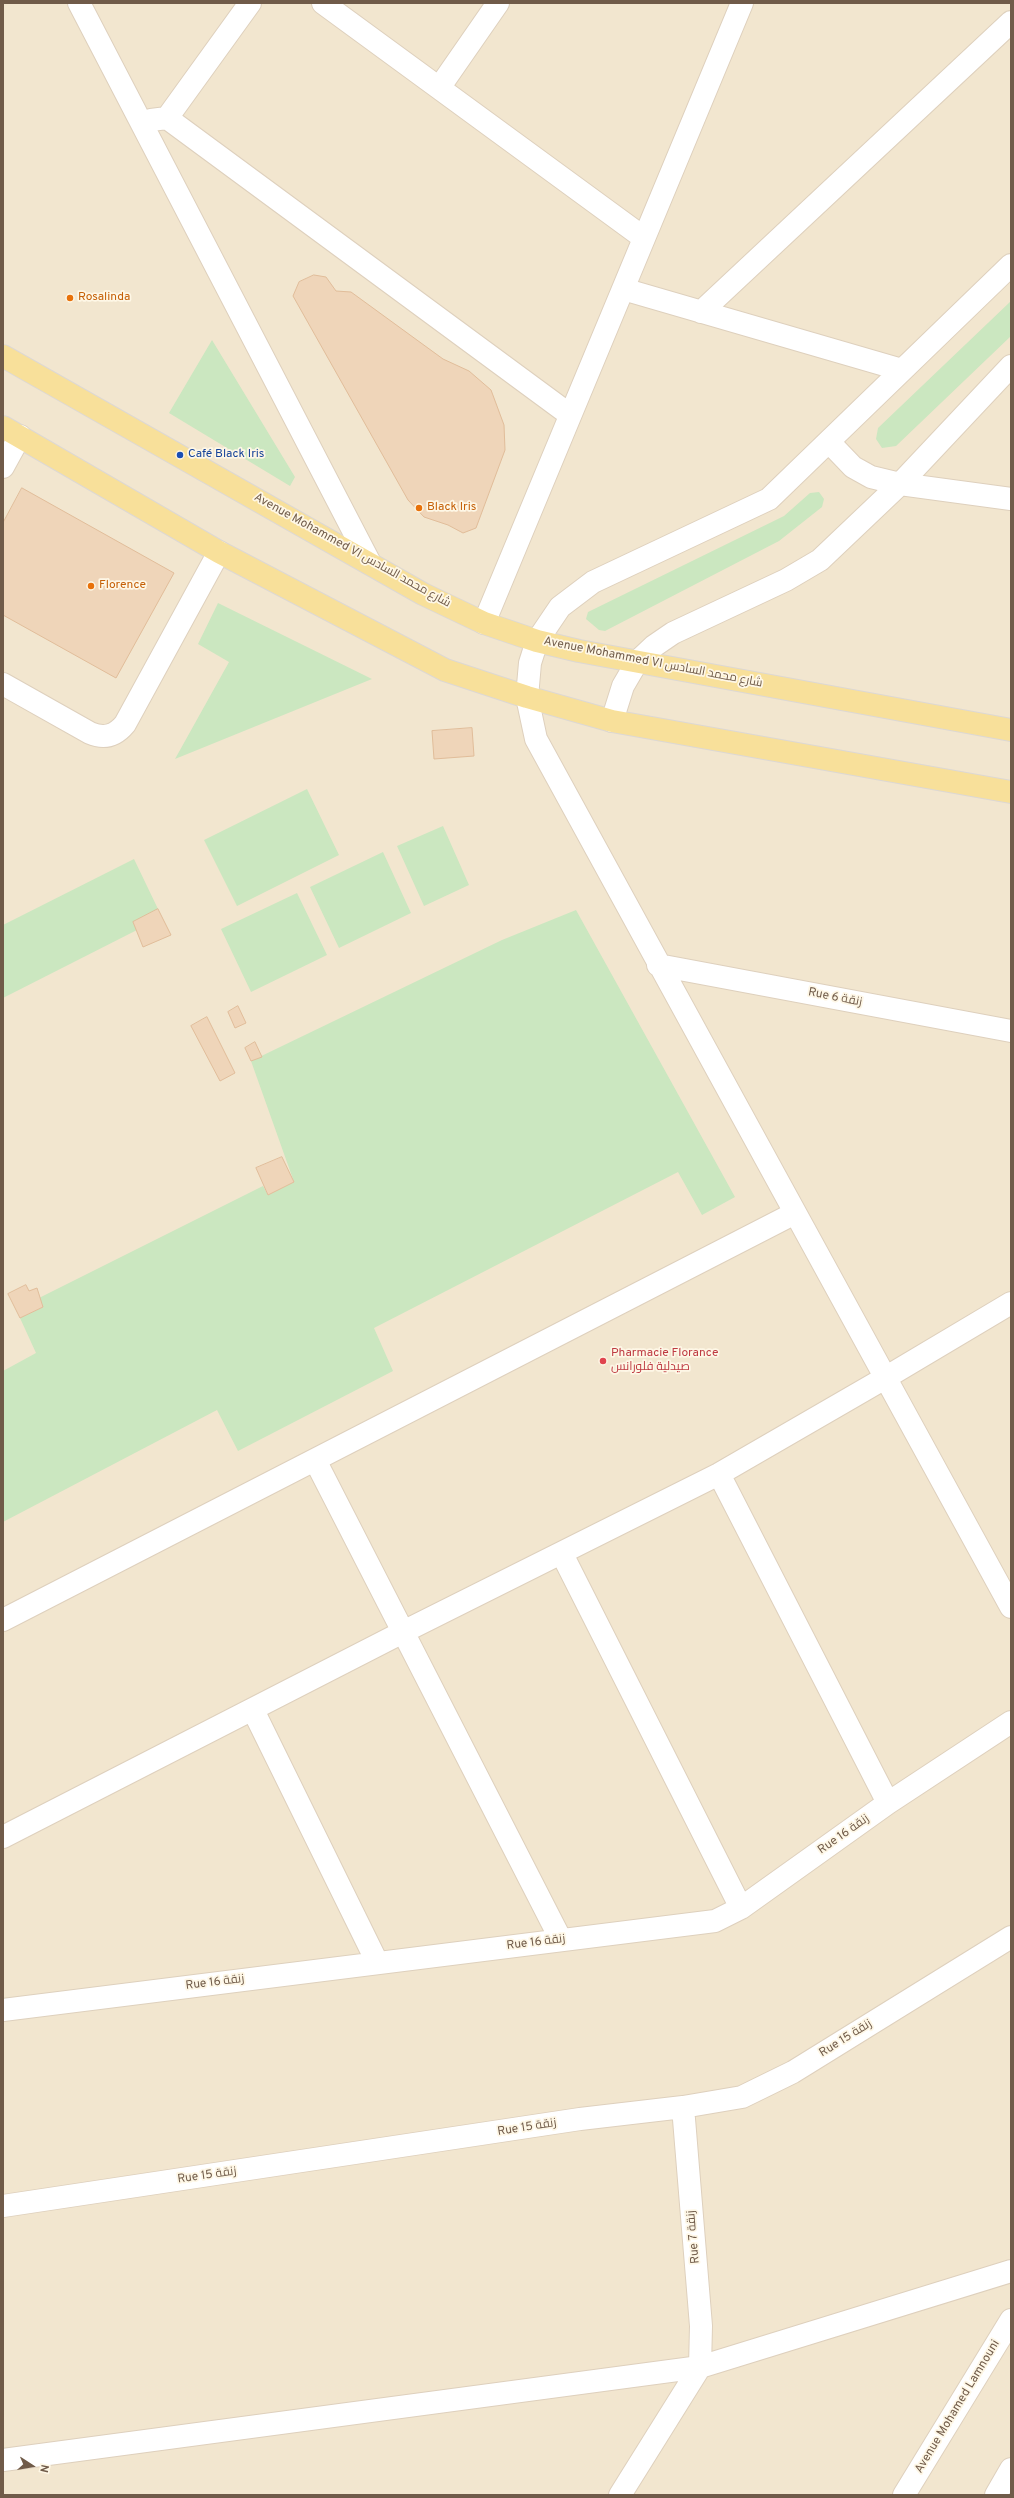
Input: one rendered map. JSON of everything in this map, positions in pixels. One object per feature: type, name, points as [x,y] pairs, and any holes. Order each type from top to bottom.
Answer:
[{"type":"main road","name":"Avenue Mohammed VI شارع محمد السادس","points":[[3,356],[423,594],[484,623],[537,641],[637,662],[1011,730]]},
{"type":"main road","points":[[11,432],[219,552],[445,670],[527,697],[612,721],[1011,792]]},
{"type":"street","points":[[79,3],[142,121],[370,563]]},
{"type":"street","points":[[167,118],[250,3]]},
{"type":"street","points":[[323,3],[644,238]]},
{"type":"street","points":[[439,88],[498,3]]},
{"type":"street","points":[[484,623],[742,3]]},
{"type":"street","points":[[701,312],[1011,22]]},
{"type":"street","points":[[142,121],[167,118],[570,415]]},
{"type":"street","points":[[1011,265],[769,499],[593,582],[576,593],[560,607],[537,641],[530,663],[527,697],[536,739],[658,965],[1011,1607]]},
{"type":"street","points":[[623,289],[902,370]]},
{"type":"street","points":[[612,721],[623,686],[637,662],[654,646],[673,633],[786,580],[820,560],[900,484],[1011,366]]},
{"type":"street","points":[[3,467],[11,432]]},
{"type":"street","points":[[829,442],[853,467],[871,477],[900,484],[1011,498]]},
{"type":"street","points":[[3,684],[90,733],[97,736],[113,735],[125,724],[219,552]]},
{"type":"street","name":"Rue 6 زنقة","points":[[658,965],[1011,1031]]},
{"type":"street","points":[[3,1620],[794,1213]]},
{"type":"street","points":[[3,1837],[253,1710],[402,1632],[562,1554],[718,1474],[885,1378],[1011,1303]]},
{"type":"street","points":[[315,1460],[561,1940]]},
{"type":"street","points":[[718,1474],[888,1804]]},
{"type":"street","points":[[562,1554],[741,1908]]},
{"type":"street","points":[[253,1710],[377,1962]]},
{"type":"street","name":"Rue 16 زنقة","points":[[3,2010],[377,1962],[715,1921],[741,1908],[888,1804],[1011,1722]]},
{"type":"street","name":"Rue 15 زنقة","points":[[3,2206],[580,2120],[683,2107],[742,2097],[793,2072],[1011,1937]]},
{"type":"street","name":"Rue 7 زنقة","points":[[683,2107],[701,2326],[700,2367]]},
{"type":"street","points":[[3,2460],[700,2367],[1011,2271]]},
{"type":"street","name":"Avenue Mohamed Lamnouni","points":[[904,2495],[1011,2320]]},
{"type":"street","points":[[620,2495],[700,2367]]},
{"type":"street","points":[[996,2495],[1011,2469]]},
{"type":"shaded area","points":[[3,3],[1011,3],[1011,2495],[3,2495]]},
{"type":"green space","points":[[1011,301],[1011,336],[896,446],[882,448],[876,439],[878,428]]},
{"type":"green space","points":[[212,340],[295,477],[290,486],[169,413]]},
{"type":"green space","points":[[819,492],[824,499],[822,507],[779,541],[605,631],[599,630],[586,619],[588,612],[784,516],[810,493]]},
{"type":"green space","points":[[218,603],[372,679],[175,759],[229,662],[198,644]]},
{"type":"green space","points":[[307,789],[339,855],[237,906],[204,840]]},
{"type":"green space","points":[[443,826],[469,885],[424,906],[397,846]]},
{"type":"green space","points":[[383,852],[411,913],[339,948],[310,887]]},
{"type":"green space","points":[[134,859],[158,909],[133,922],[137,930],[3,998],[3,925]]},
{"type":"green space","points":[[297,893],[327,955],[251,992],[221,929]]},
{"type":"green space","points":[[576,910],[735,1197],[702,1215],[678,1172],[374,1328],[393,1371],[238,1451],[217,1410],[3,1522],[3,1371],[36,1353],[20,1318],[43,1307],[39,1298],[263,1186],[268,1195],[294,1182],[251,1061],[502,940]]},
{"type":"building","points":[[314,275],[326,277],[336,291],[351,292],[443,359],[469,371],[491,390],[504,425],[505,450],[476,528],[463,533],[448,525],[424,517],[408,500],[293,296],[299,282]]},
{"type":"building","points":[[22,488],[174,573],[116,678],[3,615],[3,523]]},
{"type":"building","points":[[472,728],[474,756],[434,759],[432,731]]},
{"type":"building","points":[[158,909],[171,935],[143,947],[133,922]]},
{"type":"building","points":[[238,1006],[246,1023],[235,1028],[228,1012]]},
{"type":"building","points":[[207,1017],[235,1073],[220,1081],[191,1026]]},
{"type":"building","points":[[255,1042],[262,1057],[251,1061],[245,1048]]},
{"type":"building","points":[[282,1157],[294,1182],[268,1195],[256,1168]]},
{"type":"building","points":[[26,1285],[29,1291],[37,1288],[43,1307],[20,1318],[8,1294]]},
{"type":"place","name":"Rosalinda","points":[[70,298]]},
{"type":"place","name":"Café Black Iris","points":[[180,455]]},
{"type":"place","name":"Black Iris","points":[[419,508]]},
{"type":"place","name":"Florence","points":[[91,586]]},
{"type":"place","name":"Pharmacie Florance صيدلية فلورانس","points":[[603,1361]]}]
